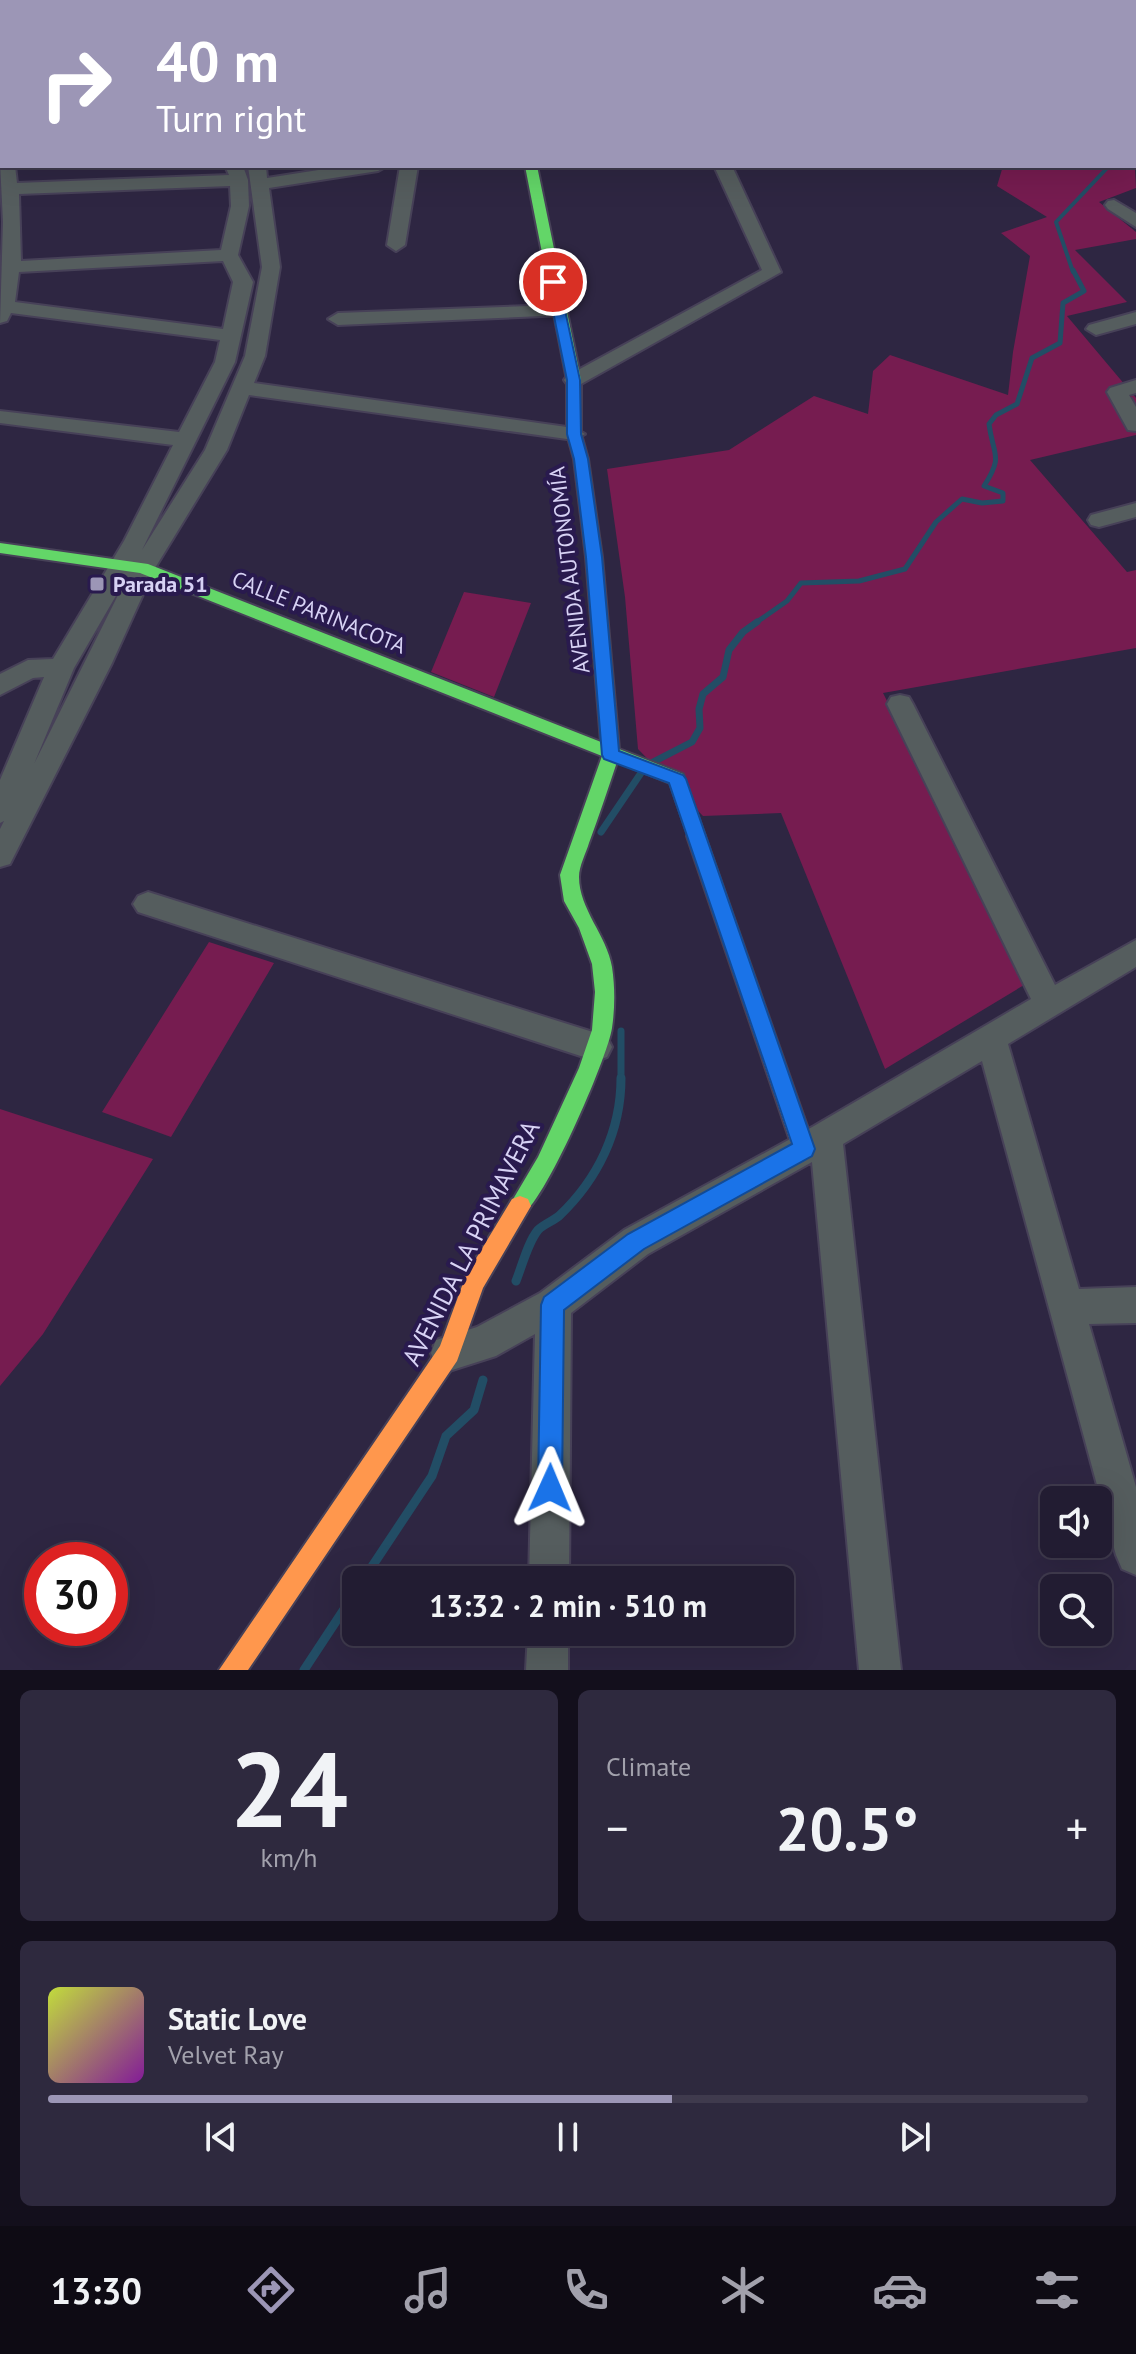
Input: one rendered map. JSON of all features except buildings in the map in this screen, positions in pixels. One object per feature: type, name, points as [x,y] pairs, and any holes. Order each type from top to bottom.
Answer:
[{"type":"street","points":[[6,168],[10,267],[2,312],[232,336]]},
{"type":"street","points":[[5,188],[345,168]]},
{"type":"street","points":[[396,245],[409,168]]},
{"type":"street","name":"AVENIDA AUTONOMÍA","points":[[531,168],[574,380],[574,434],[581,459],[594,557],[611,755]]},
{"type":"street","points":[[574,380],[772,272],[724,168]]},
{"type":"street","points":[[0,856],[99,663],[132,566],[225,362],[243,282],[229,255],[247,174]]},
{"type":"street","points":[[0,812],[61,668],[216,450],[255,356],[271,267],[247,174]]},
{"type":"street","points":[[1114,205],[1136,222]]},
{"type":"street","points":[[10,267],[229,255]]},
{"type":"street","points":[[338,319],[558,311]]},
{"type":"street","points":[[1096,329],[1136,318]]},
{"type":"street","points":[[1136,386],[1117,392],[1136,425]]},
{"type":"street","points":[[242,388],[574,434]]},
{"type":"street","points":[[0,417],[188,440]]},
{"type":"street","points":[[1099,520],[1136,510]]},
{"type":"street","name":"CALLE PARINACOTA","points":[[0,548],[132,566],[677,779],[815,1143]]},
{"type":"street","points":[[0,686],[28,669],[61,668]]},
{"type":"street","points":[[900,704],[1049,1004]]},
{"type":"street","name":"AVENIDA LA PRIMAVERA","points":[[232,1670],[449,1353],[474,1283],[546,1164],[596,1047],[602,1030],[605,992],[602,964],[588,926],[573,901],[569,875],[611,755]]},
{"type":"street","points":[[148,904],[596,1047]]},
{"type":"street","points":[[449,1353],[483,1343],[553,1305],[636,1242],[815,1143],[1136,952]]},
{"type":"street","points":[[991,1038],[1136,1555]]},
{"type":"street","points":[[815,1143],[880,1670]]},
{"type":"street","points":[[549,1566],[553,1305]]},
{"type":"street","points":[[1066,1307],[1136,1305]]},
{"type":"street","points":[[547,1670],[548,1646]]},
{"type":"shaded area","points":[[1002,168],[1135,168],[1136,188],[1099,202],[1136,232],[1136,239],[1075,250],[1127,302],[1067,316],[1136,398],[1136,435],[1030,460],[1127,572],[1136,570],[1136,648],[883,693],[1029,982],[885,1069],[781,813],[703,816],[638,749],[625,597],[607,469],[729,450],[814,396],[868,414],[873,371],[890,355],[1008,395],[1030,256],[1001,233],[1047,217],[997,186]]},
{"type":"shaded area","points":[[464,592],[531,603],[494,697],[431,672]]},
{"type":"shaded area","points":[[209,942],[274,963],[171,1137],[102,1112]]},
{"type":"shaded area","points":[[0,1109],[153,1159],[43,1334],[0,1386]]},
{"type":"waterway","points":[[1073,272],[1056,222],[1107,168]]},
{"type":"waterway","points":[[754,624],[787,601],[801,583],[859,581],[905,569],[936,522],[962,499],[982,503],[1003,501],[1003,493],[984,486],[994,468],[996,455],[989,424],[996,415],[1017,404],[1032,358],[1060,343],[1063,303],[1084,291],[1073,270]]},
{"type":"waterway","points":[[653,762],[692,742],[700,728],[699,709],[703,694],[723,677],[729,650],[743,632],[757,622]]},
{"type":"waterway","points":[[601,832],[641,773]]},
{"type":"waterway","points":[[621,1031],[621,1078]]},
{"type":"waterway","points":[[516,1281],[534,1235],[573,1202],[605,1153],[617,1117],[621,1078]]},
{"type":"waterway","points":[[372,1566],[432,1476],[446,1436],[474,1410],[483,1380]]},
{"type":"waterway","points":[[304,1670],[342,1612]]},
{"type":"traffic: fast","points":[[520,1206],[546,1164],[589,1068],[602,1030],[605,992],[602,964],[588,926],[573,901],[569,875],[611,755],[594,557],[581,459],[574,434],[574,380],[531,168]]},
{"type":"traffic: fast","points":[[0,548],[143,568],[677,779],[696,836]]},
{"type":"traffic: slow","points":[[696,836],[804,1149]]},
{"type":"traffic: slow","points":[[232,1670],[449,1353],[474,1283],[520,1206]]},
{"type":"place","name":"Parada 51","points":[[97,584]]},
{"type":"route","points":[[550,1488],[553,1305],[636,1242],[804,1149],[677,779],[611,755],[594,557],[581,459],[574,434],[574,380],[553,282]]}]
